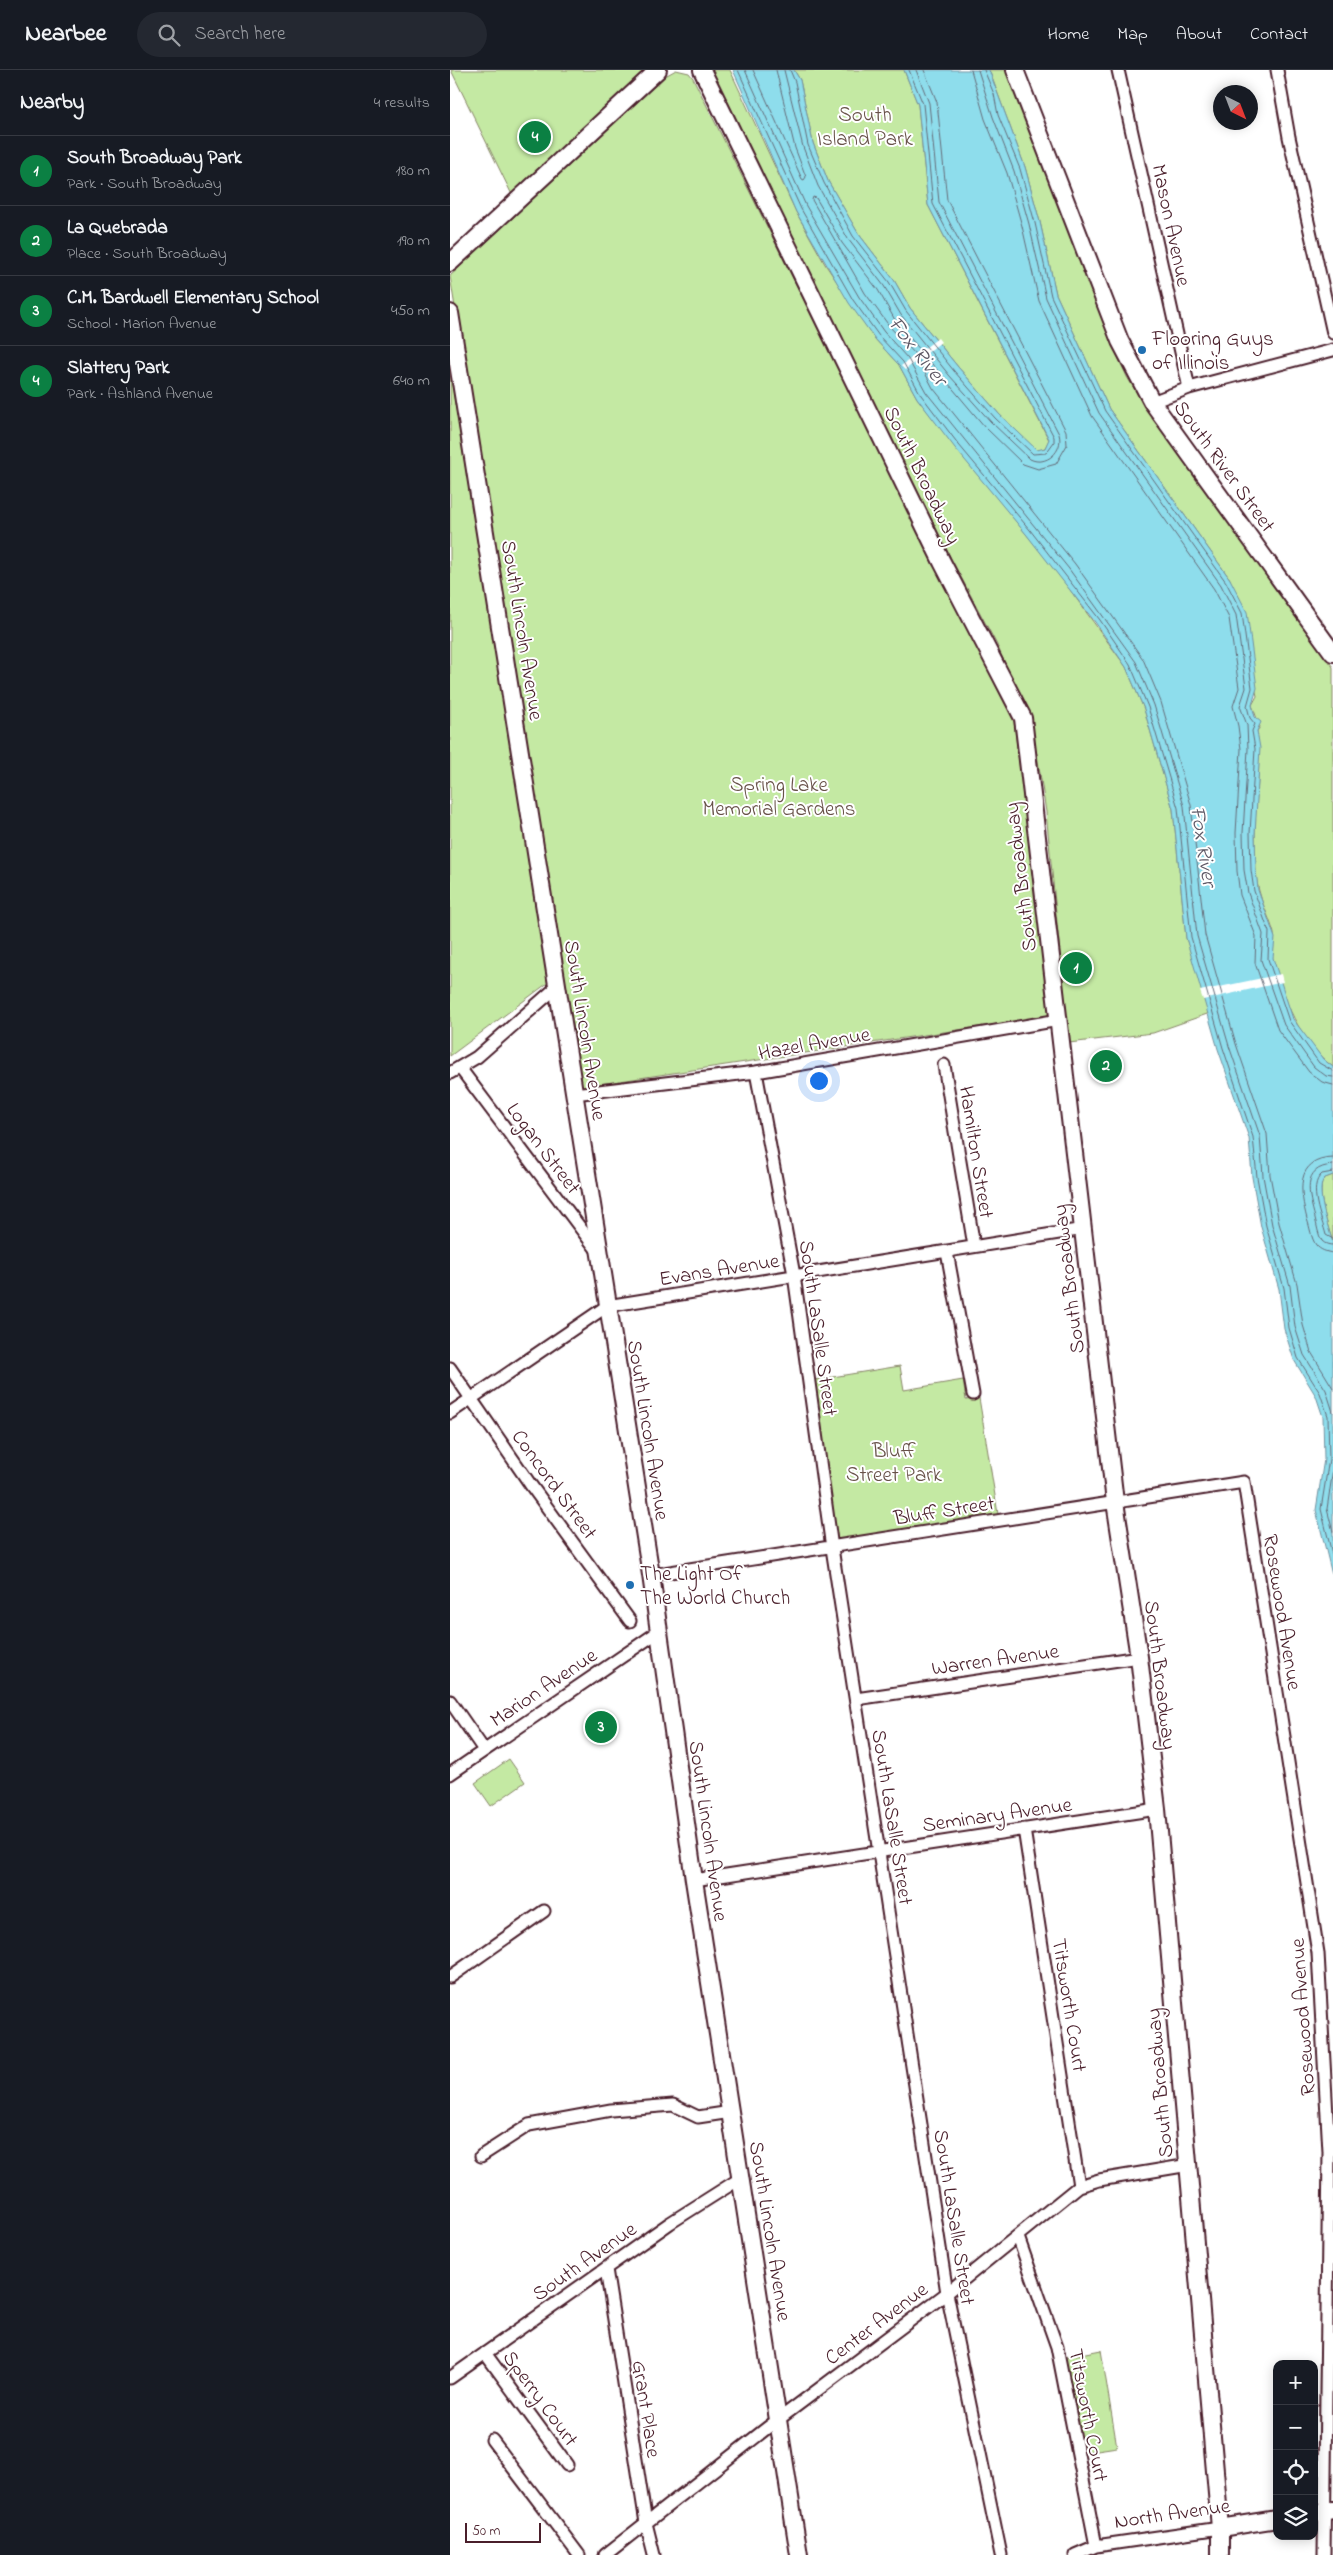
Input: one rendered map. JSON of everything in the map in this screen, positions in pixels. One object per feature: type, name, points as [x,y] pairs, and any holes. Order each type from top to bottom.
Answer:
[{"type":"street","points":[[450,263],[658,70]]},
{"type":"street","name":"South Broadway","points":[[702,70],[942,562],[1023,718],[1115,1502],[1139,1656],[1157,1809],[1220,2528],[1220,2555]]},
{"type":"street","name":"South River Street","points":[[1015,70],[1120,341],[1152,402],[1333,653]]},
{"type":"street","name":"Mason Avenue","points":[[1118,70],[1188,388]]},
{"type":"street","points":[[1276,70],[1333,333]]},
{"type":"street","name":"South Lincoln Avenue","points":[[450,313],[651,1575],[694,1880],[799,2555]]},
{"type":"street","points":[[1152,402],[1188,388],[1333,350]]},
{"type":"street","points":[[455,1071],[477,1057],[558,986]]},
{"type":"street","name":"Hazel Avenue","points":[[574,1094],[757,1078],[1059,1020]]},
{"type":"street","name":"Hamilton Street","points":[[944,1065],[974,1246]]},
{"type":"street","name":"Logan Street","points":[[455,1071],[598,1250]]},
{"type":"street","name":"South LaSalle Street","points":[[757,1078],[794,1275],[832,1548],[947,2293],[1001,2555]]},
{"type":"street","name":"Evans Avenue","points":[[450,1413],[607,1306],[947,1252],[1084,1228]]},
{"type":"street","points":[[947,1252],[973,1394]]},
{"type":"street","name":"Concord Street","points":[[450,1368],[530,1484],[630,1621]]},
{"type":"street","name":"Bluff Street","points":[[651,1575],[1244,1482]]},
{"type":"street","name":"Rosewood Avenue","points":[[1244,1482],[1318,1953],[1329,2152],[1324,2555]]},
{"type":"street","name":"Marion Avenue","points":[[450,1774],[658,1632]]},
{"type":"street","name":"Warren Avenue","points":[[856,1699],[1139,1656]]},
{"type":"street","points":[[450,1701],[484,1750]]},
{"type":"street","name":"Seminary Avenue","points":[[694,1880],[1157,1809]]},
{"type":"street","name":"Titsworth Court","points":[[1024,1829],[1079,2186]]},
{"type":"street","points":[[450,1977],[544,1911]]},
{"type":"street","points":[[481,2156],[529,2124],[611,2110],[673,2105],[698,2118],[731,2112]]},
{"type":"street","name":"Center Avenue","points":[[605,2555],[779,2419],[947,2293],[1079,2186],[1100,2180],[1188,2165]]},
{"type":"street","name":"South Avenue","points":[[450,2378],[670,2223],[741,2178]]},
{"type":"street","name":"Titsworth Court","points":[[1018,2237],[1057,2347],[1096,2546]]},
{"type":"street","name":"Grant Place","points":[[606,2269],[646,2523],[654,2555]]},
{"type":"street","name":"Sperry Court","points":[[485,2354],[567,2465]]},
{"type":"street","points":[[492,2440],[579,2555]]},
{"type":"street","name":"North Avenue","points":[[1075,2555],[1096,2546],[1273,2520]]},
{"type":"green space","points":[[451,70],[658,70],[516,203]]},
{"type":"green space","name":"Spring Lake Memorial Gardens","points":[[676,70],[689,73],[693,78],[1014,722],[1050,1016],[580,1087],[450,276],[667,75]]},
{"type":"green space","name":"South Island Park","points":[[711,70],[730,70],[796,212],[825,264],[875,339],[899,365],[917,398],[1060,576],[1126,667],[1144,709],[1173,809],[1186,938],[1210,1013],[1153,1033],[1069,1043],[1046,812],[1037,754],[1013,682],[997,645],[926,511],[753,163]]},
{"type":"green space","name":"South Island Park","points":[[794,70],[904,70],[918,105],[928,205],[1049,440],[1045,448],[1037,451],[999,414],[958,367],[910,308],[894,280],[858,233],[828,181],[813,143],[800,80]]},
{"type":"green space","points":[[989,70],[1006,70],[1113,346],[1127,377],[1145,406],[1333,667],[1333,1067],[1311,1045],[1294,1019],[1282,990],[1273,960],[1274,934],[1257,884],[1255,855],[1259,756],[1257,731],[1260,727],[1252,705],[1257,696],[1230,579],[1109,409],[1056,294],[1040,222],[1025,167]]},
{"type":"green space","points":[[450,372],[549,982],[450,1056]]},
{"type":"green space","points":[[1333,1175],[1333,1243],[1323,1209],[1321,1190],[1325,1178]]},
{"type":"green space","name":"Bluff Street Park","points":[[900,1366],[904,1390],[963,1380],[966,1400],[979,1398],[999,1520],[832,1548],[808,1381]]},
{"type":"green space","points":[[509,1759],[525,1782],[491,1806],[475,1783]]},
{"type":"green space","points":[[1101,2350],[1117,2447],[1084,2452],[1065,2357]]},
{"type":"water","name":"Fox River","points":[[733,70],[794,70],[800,80],[813,143],[828,181],[858,233],[894,280],[910,308],[958,367],[999,414],[1037,450],[1045,448],[1049,439],[928,205],[918,105],[904,70],[989,70],[1025,167],[1040,222],[1056,294],[1109,409],[1230,579],[1247,612],[1257,688],[1252,705],[1255,717],[1261,722],[1257,731],[1260,748],[1255,834],[1258,890],[1275,938],[1273,958],[1293,1019],[1323,1059],[1333,1067],[1333,1175],[1325,1178],[1321,1190],[1323,1209],[1333,1243],[1333,1579],[1316,1510],[1324,1459],[1323,1417],[1316,1396],[1294,1360],[1284,1329],[1279,1289],[1261,1227],[1252,1177],[1249,1138],[1218,1049],[1186,938],[1173,809],[1144,709],[1126,667],[1095,622],[955,448],[917,398],[899,365],[875,339],[849,303],[796,212]]},
{"type":"pier","points":[[938,338],[941,342],[905,370],[901,366]]},
{"type":"pier","points":[[1281,974],[1283,982],[1203,1000],[1200,991]]},
{"type":"place","name":"Slattery Park","points":[[535,137]]},
{"type":"place","name":"Flooring Guys of Illinois","points":[[1142,350]]},
{"type":"place","name":"South Broadway Park","points":[[1076,968]]},
{"type":"place","name":"La Quebrada","points":[[1106,1066]]},
{"type":"place","name":"The Light Of The World Church","points":[[630,1585]]},
{"type":"place","name":"C.M. Bardwell Elementary School","points":[[601,1727]]}]
